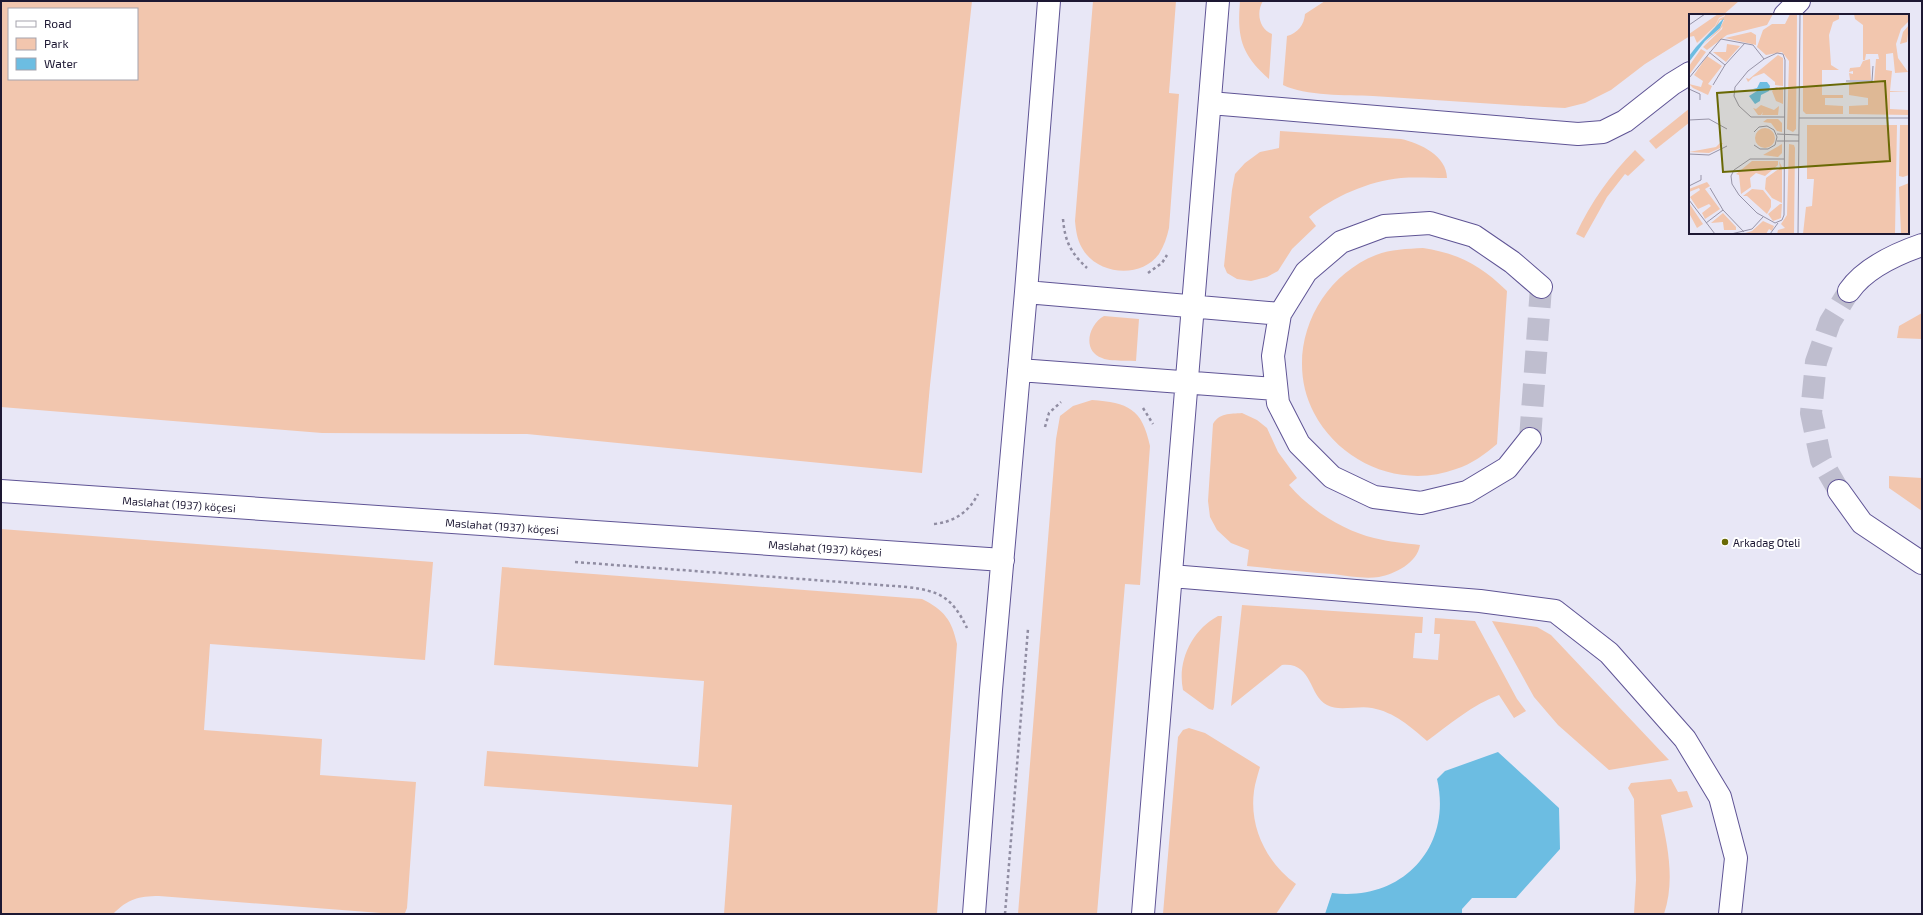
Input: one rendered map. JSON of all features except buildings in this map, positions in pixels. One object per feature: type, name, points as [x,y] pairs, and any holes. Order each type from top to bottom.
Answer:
[{"type":"street","points":[[974,914],[990,690],[1003,560],[1050,1]]},
{"type":"street","points":[[1144,914],[1218,1]]},
{"type":"street","points":[[1786,14],[1799,1]]},
{"type":"street","points":[[1210,103],[1578,134],[1603,132],[1625,121],[1672,84],[1689,74]]},
{"type":"street","points":[[1530,439],[1507,468],[1467,492],[1421,503],[1374,497],[1332,477],[1299,444],[1278,403],[1273,356],[1280,314],[1306,272],[1341,242],[1384,226],[1430,223],[1474,236],[1512,262],[1541,287]]},
{"type":"street","points":[[1848,290],[1856,280],[1901,253],[1922,245]]},
{"type":"street","points":[[1026,292],[1280,314]]},
{"type":"street","points":[[1019,370],[1276,389]]},
{"type":"street","name":"Maslahat (1937) köçesi","points":[[1,491],[1003,560]]},
{"type":"street","points":[[1838,491],[1862,523],[1922,563]]},
{"type":"street","points":[[1171,576],[1480,601],[1555,611],[1609,653],[1619,664],[1685,739],[1720,797],[1736,858],[1730,914]]},
{"type":"path","points":[[1063,213],[1066,240],[1075,257],[1090,270]]},
{"type":"path","points":[[1142,276],[1149,273],[1162,263],[1170,251]]},
{"type":"path","points":[[1044,432],[1048,413],[1063,399]]},
{"type":"path","points":[[1140,405],[1154,425]]},
{"type":"path","points":[[927,524],[950,521],[962,514],[973,503],[978,494],[979,487]]},
{"type":"path","points":[[573,562],[931,590],[948,600],[960,614],[967,629],[967,635]]},
{"type":"path","points":[[1005,914],[1028,623]]},
{"type":"green space","points":[[1,1],[972,1],[930,385],[922,473],[527,434],[322,433],[1,407]]},
{"type":"green space","points":[[1093,1],[1176,1],[1169,93],[1179,94],[1169,228],[1159,254],[1151,262],[1141,268],[1130,270],[1108,268],[1097,264],[1089,257],[1080,245],[1075,221]]},
{"type":"green space","points":[[1240,1],[1263,1],[1259,15],[1260,20],[1264,28],[1272,34],[1269,79],[1252,61],[1243,44],[1239,25]]},
{"type":"green space","points":[[1325,1],[1739,1],[1724,14],[1689,14],[1689,37],[1645,64],[1611,90],[1585,103],[1565,108],[1326,94],[1292,89],[1283,85],[1287,36],[1300,28],[1305,14]]},
{"type":"green space","points":[[1689,109],[1689,123],[1656,149],[1649,141]]},
{"type":"green space","points":[[1280,131],[1401,139],[1424,147],[1437,157],[1446,170],[1447,178],[1401,178],[1364,186],[1352,191],[1329,203],[1309,217],[1316,226],[1292,249],[1278,271],[1267,277],[1251,281],[1237,279],[1227,273],[1224,266],[1235,174],[1245,163],[1260,152],[1279,148]]},
{"type":"green space","points":[[1635,150],[1645,160],[1628,176],[1625,174],[1607,197],[1584,238],[1576,234],[1602,189],[1617,169]]},
{"type":"green space","points":[[1423,248],[1459,257],[1469,262],[1488,274],[1507,291],[1497,444],[1478,458],[1462,467],[1436,474],[1415,476],[1394,474],[1375,468],[1340,446],[1326,431],[1314,413],[1305,390],[1302,367],[1304,343],[1310,321],[1321,300],[1336,282],[1355,266],[1376,255],[1393,250]]},
{"type":"green space","points":[[1922,313],[1922,339],[1897,338],[1899,326]]},
{"type":"green space","points":[[1104,316],[1139,319],[1136,361],[1102,358],[1096,355],[1092,350],[1090,344],[1091,331],[1098,320]]},
{"type":"green space","points":[[1092,400],[1115,403],[1132,410],[1143,423],[1150,446],[1140,585],[1125,584],[1097,914],[1018,914],[1056,439],[1060,416],[1073,406]]},
{"type":"green space","points":[[1242,413],[1257,420],[1267,428],[1278,452],[1297,478],[1289,485],[1306,502],[1328,518],[1363,535],[1420,545],[1415,557],[1404,567],[1392,573],[1373,578],[1247,566],[1249,550],[1231,543],[1217,530],[1210,517],[1208,501],[1213,424],[1215,420],[1222,416]]},
{"type":"green space","points":[[1889,476],[1922,478],[1922,511],[1889,488]]},
{"type":"green space","points":[[1,529],[433,562],[425,660],[210,644],[204,730],[322,739],[320,775],[416,782],[407,908],[405,913],[394,914],[159,896],[134,899],[113,914],[1,914]]},
{"type":"green space","points":[[502,567],[922,599],[936,607],[950,622],[957,644],[937,914],[724,914],[732,805],[484,786],[487,751],[698,767],[704,681],[494,665]]},
{"type":"green space","points":[[1242,605],[1423,617],[1422,633],[1415,633],[1413,658],[1438,660],[1440,634],[1434,634],[1435,618],[1475,621],[1517,699],[1526,711],[1514,718],[1499,695],[1471,709],[1427,741],[1402,721],[1380,710],[1367,707],[1337,708],[1327,705],[1316,694],[1305,674],[1292,665],[1282,665],[1231,706]]},
{"type":"green space","points":[[1218,616],[1222,616],[1213,710],[1209,709],[1183,690],[1182,668],[1188,647],[1194,638],[1201,629]]},
{"type":"green space","points":[[1492,621],[1537,627],[1551,635],[1669,760],[1609,770],[1558,725],[1534,697]]},
{"type":"green space","points":[[1189,728],[1205,733],[1260,767],[1254,788],[1253,805],[1257,831],[1262,844],[1276,866],[1296,884],[1276,914],[1163,914],[1178,737],[1183,730]]},
{"type":"green space","points":[[1671,779],[1678,792],[1687,791],[1693,807],[1661,815],[1668,852],[1670,877],[1664,914],[1634,914],[1636,880],[1634,799],[1628,788],[1631,783]]},
{"type":"water","points":[[1498,752],[1559,808],[1560,849],[1516,898],[1472,898],[1462,909],[1462,914],[1325,914],[1332,893],[1357,894],[1380,889],[1400,879],[1416,865],[1429,848],[1437,827],[1440,804],[1437,779],[1445,771]]},
{"type":"tunnel","points":[[1530,439],[1541,287]]},
{"type":"tunnel","points":[[1839,491],[1821,460],[1811,413],[1816,362],[1830,322],[1849,291]]},
{"type":"place","name":"Arkadag Oteli","points":[[1725,542]]}]
